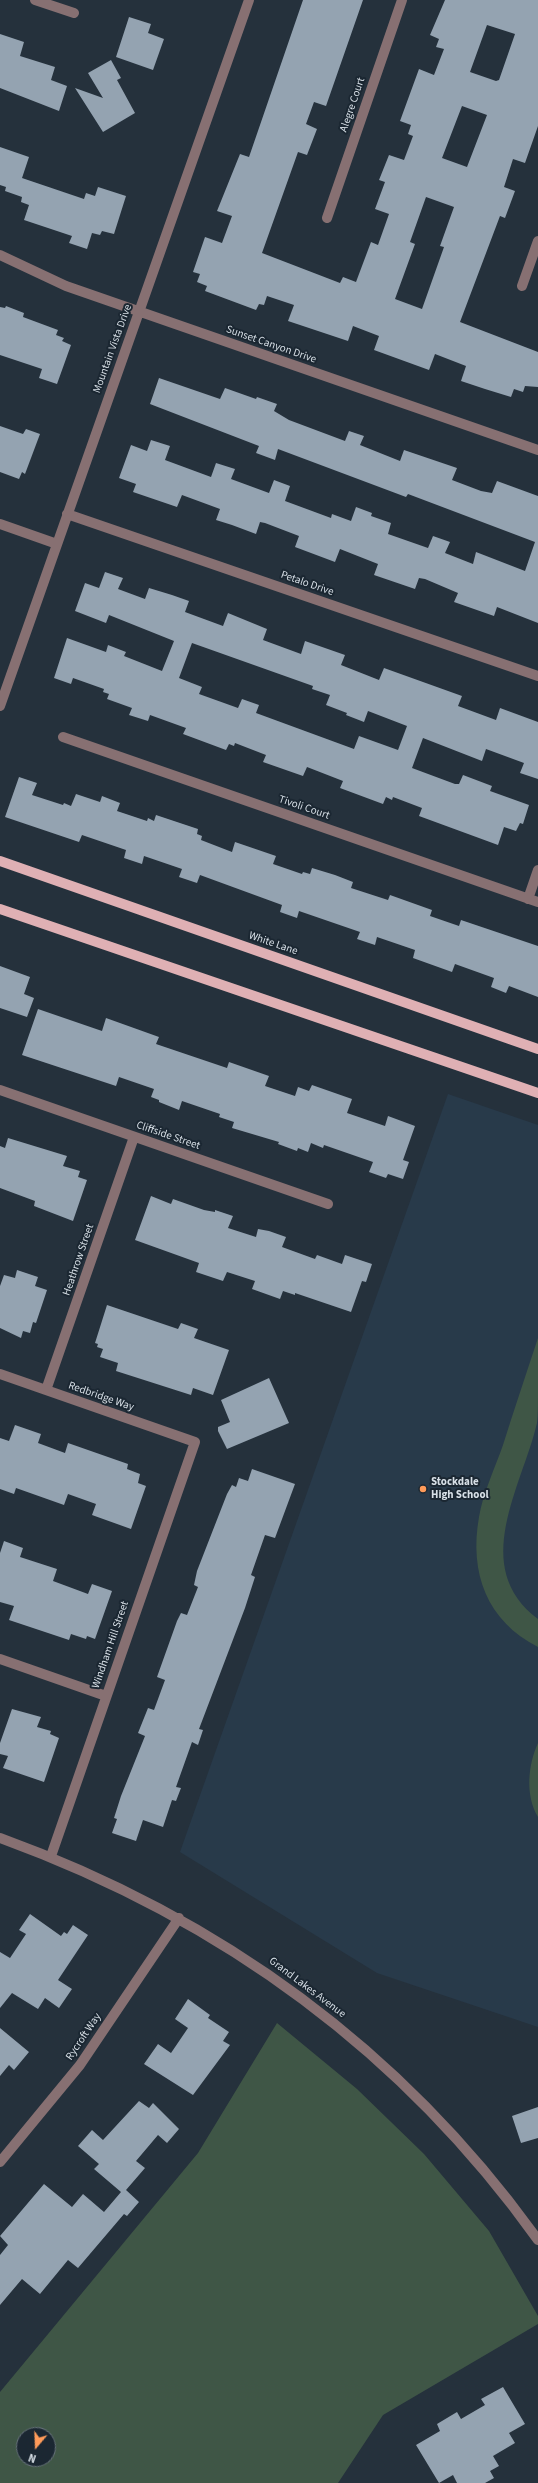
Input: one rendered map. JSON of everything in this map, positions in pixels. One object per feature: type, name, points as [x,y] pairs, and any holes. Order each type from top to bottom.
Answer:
[{"type":"main road","name":"White Lane","points":[[0,861],[538,1049]]},
{"type":"main road","points":[[0,909],[538,1093]]},
{"type":"main road","points":[[525,1088],[538,1083]]},
{"type":"street","points":[[35,0],[74,13]]},
{"type":"street","name":"Mountain Vista Drive","points":[[0,706],[249,0]]},
{"type":"street","name":"Alegre Court","points":[[327,218],[402,0]]},
{"type":"street","points":[[522,286],[538,241]]},
{"type":"street","name":"Sunset Canyon Drive","points":[[0,256],[66,286],[538,450]]},
{"type":"street","name":"Petalo Drive","points":[[67,514],[538,676]]},
{"type":"street","points":[[0,524],[57,544]]},
{"type":"street","name":"Tivoli Court","points":[[63,737],[533,900]]},
{"type":"street","points":[[533,900],[538,870]]},
{"type":"street","name":"Cliffside Street","points":[[0,1090],[328,1204]]},
{"type":"street","name":"Heathrow Street","points":[[46,1390],[134,1137]]},
{"type":"street","name":"Redbridge Way","points":[[0,1374],[195,1442]]},
{"type":"street","name":"Windham Hill Street","points":[[51,1856],[195,1442]]},
{"type":"street","points":[[0,1659],[106,1696]]},
{"type":"street","name":"Grand Lakes Avenue","points":[[0,1838],[51,1856],[127,1890],[179,1918],[260,1968],[316,2009],[361,2045],[417,2097],[470,2153],[538,2240]]},
{"type":"street","name":"Rycroft Way","points":[[0,2162],[80,2065],[179,1918]]},
{"type":"shaded area","name":"Stockdale High School","points":[[448,1094],[538,1125],[538,2027],[377,1973],[180,1852]]},
{"type":"green space","points":[[538,1338],[537,1423],[513,1499],[506,1526],[503,1551],[507,1575],[518,1598],[538,1619],[538,1647],[520,1636],[506,1624],[494,1609],[480,1576],[477,1557],[477,1538],[479,1517],[483,1499],[503,1445]]},
{"type":"green space","points":[[538,1743],[538,1817],[531,1799],[529,1780],[532,1761]]},
{"type":"green space","points":[[277,2023],[357,2089],[424,2154],[489,2231],[538,2316],[538,2324],[383,2415],[338,2483],[0,2483],[0,2392],[198,2153]]},
{"type":"building","points":[[303,0],[363,0],[326,106],[314,102],[306,124],[317,129],[307,155],[298,152],[262,253],[340,283],[343,277],[356,282],[371,242],[378,245],[389,214],[375,209],[385,182],[379,180],[389,155],[404,160],[413,136],[408,134],[411,125],[400,121],[419,69],[434,75],[444,49],[436,47],[439,39],[430,35],[445,0],[538,0],[538,126],[525,163],[513,159],[504,187],[515,191],[505,218],[500,216],[460,322],[538,352],[538,387],[525,386],[523,392],[514,389],[511,397],[461,381],[466,366],[435,354],[429,370],[374,350],[379,336],[353,326],[348,341],[288,321],[294,305],[267,296],[264,305],[259,304],[256,310],[205,291],[207,286],[197,282],[200,274],[193,272],[205,237],[222,243],[232,216],[217,211],[240,154],[249,157]],"holes":[[[487,25],[515,34],[499,80],[496,81],[470,72]],[[462,106],[487,115],[467,167],[442,158]],[[426,197],[454,207],[440,246],[444,247],[422,309],[395,299],[415,244],[410,242]]]},
{"type":"building","points":[[129,17],[151,24],[148,33],[164,39],[153,70],[116,57]]},
{"type":"building","points":[[0,34],[24,42],[20,56],[55,67],[51,80],[67,86],[59,111],[0,88]]},
{"type":"building","points":[[111,60],[121,78],[117,80],[135,113],[103,132],[75,88],[103,98],[88,73]]},
{"type":"building","points":[[0,147],[29,157],[22,178],[84,199],[86,193],[95,196],[98,187],[126,196],[114,234],[102,231],[100,235],[92,233],[87,249],[69,243],[72,236],[24,220],[29,205],[21,202],[22,197],[5,191],[6,187],[0,185]]},
{"type":"building","points":[[6,306],[24,313],[23,317],[58,330],[56,335],[64,338],[62,341],[71,345],[57,384],[39,378],[42,369],[0,355],[0,307],[5,308]]},
{"type":"building","points":[[159,378],[220,399],[225,388],[256,399],[257,397],[277,404],[274,411],[289,420],[345,441],[349,431],[364,436],[360,445],[400,461],[404,450],[457,468],[452,480],[481,491],[492,493],[497,481],[538,496],[538,623],[497,607],[494,616],[454,602],[458,593],[425,579],[419,578],[415,589],[374,575],[378,564],[340,549],[335,562],[295,547],[299,536],[265,523],[260,522],[256,534],[216,520],[220,509],[182,495],[177,507],[133,492],[136,484],[119,478],[131,445],[147,451],[151,440],[170,446],[165,460],[211,477],[216,463],[235,469],[231,479],[269,493],[274,480],[290,486],[285,501],[331,518],[332,514],[351,521],[356,507],[372,513],[371,516],[391,523],[388,534],[428,548],[433,536],[450,542],[445,553],[473,564],[476,552],[525,571],[535,542],[408,494],[406,497],[278,449],[275,460],[256,453],[259,446],[150,404]]},
{"type":"building","points":[[0,426],[23,434],[26,429],[40,434],[25,474],[22,472],[19,479],[0,472]]},
{"type":"building","points":[[105,572],[123,578],[118,589],[145,599],[149,588],[172,595],[189,601],[185,612],[223,626],[228,613],[267,629],[263,640],[301,654],[305,641],[345,655],[341,665],[379,680],[384,668],[462,696],[458,706],[496,720],[500,708],[538,722],[538,779],[520,773],[524,763],[486,749],[482,761],[423,738],[412,768],[455,784],[459,784],[463,775],[492,786],[490,791],[529,805],[523,824],[520,823],[516,831],[504,827],[498,845],[419,816],[422,808],[393,797],[392,800],[386,797],[383,804],[340,788],[343,781],[307,767],[303,776],[263,762],[266,755],[235,743],[234,746],[229,744],[226,750],[183,734],[186,728],[150,715],[148,721],[129,715],[132,708],[107,699],[109,694],[103,692],[104,689],[73,678],[71,684],[54,678],[67,638],[106,652],[108,645],[126,652],[124,656],[162,671],[174,641],[109,615],[106,623],[75,611],[85,583],[99,588]],"holes":[[[192,643],[313,686],[312,689],[330,695],[326,705],[347,713],[346,715],[364,722],[368,711],[407,726],[398,750],[359,736],[354,749],[256,713],[259,705],[242,699],[238,708],[199,694],[202,687],[179,678]]]},
{"type":"building","points":[[19,777],[37,783],[32,795],[63,805],[64,803],[71,806],[76,794],[100,802],[102,796],[120,803],[117,811],[147,821],[148,818],[154,821],[156,815],[198,829],[197,834],[202,836],[201,840],[232,852],[235,842],[276,856],[273,864],[302,874],[303,872],[310,874],[312,868],[335,875],[353,882],[351,888],[388,900],[390,895],[432,910],[430,916],[459,926],[461,920],[538,946],[538,997],[509,986],[506,993],[491,987],[494,978],[455,964],[452,972],[413,958],[415,950],[377,937],[375,945],[357,939],[360,932],[299,911],[297,918],[280,912],[282,905],[200,875],[197,883],[179,877],[182,869],[144,856],[142,864],[124,858],[126,850],[82,835],[79,842],[5,817]]},
{"type":"building","points":[[0,966],[30,977],[24,994],[34,998],[27,1017],[0,1008]]},
{"type":"building","points":[[38,1009],[102,1031],[106,1018],[159,1037],[156,1044],[227,1068],[229,1062],[269,1076],[265,1086],[295,1096],[298,1087],[309,1091],[312,1085],[352,1099],[347,1113],[385,1126],[388,1116],[415,1126],[403,1160],[409,1162],[403,1179],[388,1174],[386,1178],[369,1172],[373,1162],[324,1145],[323,1148],[311,1143],[308,1152],[298,1148],[297,1151],[278,1144],[279,1142],[232,1128],[234,1122],[219,1117],[220,1114],[182,1101],[179,1110],[151,1097],[154,1089],[119,1077],[116,1086],[22,1055]]},
{"type":"building","points":[[8,1138],[67,1156],[63,1166],[80,1171],[78,1177],[87,1180],[73,1221],[34,1206],[35,1201],[0,1188],[0,1146],[5,1148]]},
{"type":"building","points":[[151,1196],[171,1204],[173,1199],[204,1210],[215,1212],[215,1210],[233,1216],[228,1228],[256,1237],[258,1229],[286,1237],[282,1247],[315,1259],[317,1255],[342,1264],[345,1255],[372,1264],[366,1282],[362,1281],[351,1312],[295,1293],[295,1295],[283,1291],[280,1299],[252,1289],[255,1281],[227,1272],[223,1281],[196,1272],[199,1263],[135,1240]]},
{"type":"building","points":[[17,1270],[38,1277],[35,1286],[47,1290],[36,1323],[33,1322],[30,1333],[23,1331],[21,1338],[0,1328],[0,1286],[4,1275],[15,1278]]},
{"type":"building","points":[[107,1305],[178,1329],[181,1323],[198,1329],[194,1338],[229,1350],[213,1395],[193,1388],[191,1395],[116,1371],[118,1363],[100,1357],[103,1349],[97,1347],[98,1344],[95,1343]]},
{"type":"building","points":[[269,1378],[289,1423],[227,1449],[218,1431],[218,1427],[230,1422],[221,1400]]},
{"type":"building","points":[[15,1425],[41,1434],[38,1443],[65,1453],[68,1443],[128,1464],[127,1469],[140,1474],[138,1483],[146,1486],[131,1529],[92,1515],[96,1504],[68,1494],[64,1505],[16,1488],[14,1494],[0,1489],[0,1438],[9,1441]]},
{"type":"building","points":[[252,1469],[295,1484],[275,1538],[265,1535],[251,1575],[255,1577],[245,1608],[199,1729],[203,1730],[198,1745],[192,1742],[176,1787],[181,1788],[176,1801],[172,1800],[163,1827],[143,1820],[136,1841],[112,1833],[117,1819],[114,1818],[121,1796],[145,1736],[138,1733],[148,1708],[154,1710],[165,1680],[157,1677],[177,1621],[181,1613],[187,1615],[198,1587],[194,1585],[197,1571],[227,1494],[232,1485],[236,1487],[239,1478],[248,1481]]},
{"type":"building","points":[[4,1541],[23,1548],[20,1557],[57,1569],[53,1581],[88,1594],[92,1584],[112,1591],[95,1639],[87,1636],[86,1639],[71,1634],[69,1640],[9,1620],[14,1606],[0,1602],[0,1553]]},
{"type":"building","points":[[12,1709],[41,1717],[37,1727],[51,1731],[50,1734],[59,1738],[44,1782],[3,1768],[8,1756],[0,1754],[0,1743]]},
{"type":"building","points":[[30,1914],[61,1936],[64,1932],[67,1934],[73,1925],[88,1935],[58,1980],[72,1989],[59,2008],[45,1998],[38,2009],[12,1993],[0,2008],[0,1952],[10,1958],[26,1934],[19,1930]]},
{"type":"building","points":[[188,1999],[210,2015],[208,2018],[229,2032],[223,2041],[230,2045],[193,2095],[144,2064],[158,2044],[171,2053],[188,2028],[175,2019]]},
{"type":"building","points":[[0,2028],[29,2052],[14,2070],[9,2065],[0,2076]]},
{"type":"building","points":[[139,2101],[149,2108],[153,2103],[179,2129],[167,2143],[158,2135],[136,2161],[145,2168],[126,2190],[139,2202],[127,2216],[124,2214],[78,2268],[68,2260],[40,2294],[22,2279],[0,2305],[0,2255],[8,2245],[0,2236],[44,2184],[72,2207],[83,2194],[104,2212],[121,2192],[94,2169],[99,2164],[78,2146],[92,2130],[103,2140]]},
{"type":"building","points":[[538,2107],[538,2138],[521,2143],[512,2116]]},
{"type":"building","points":[[503,2387],[525,2424],[509,2433],[515,2443],[493,2456],[499,2466],[490,2471],[494,2478],[485,2483],[457,2483],[453,2475],[439,2483],[416,2445],[440,2431],[437,2424],[457,2412],[461,2419],[485,2405],[481,2399]]},
{"type":"place","name":"Stockdale High School","points":[[423,1489]]}]
